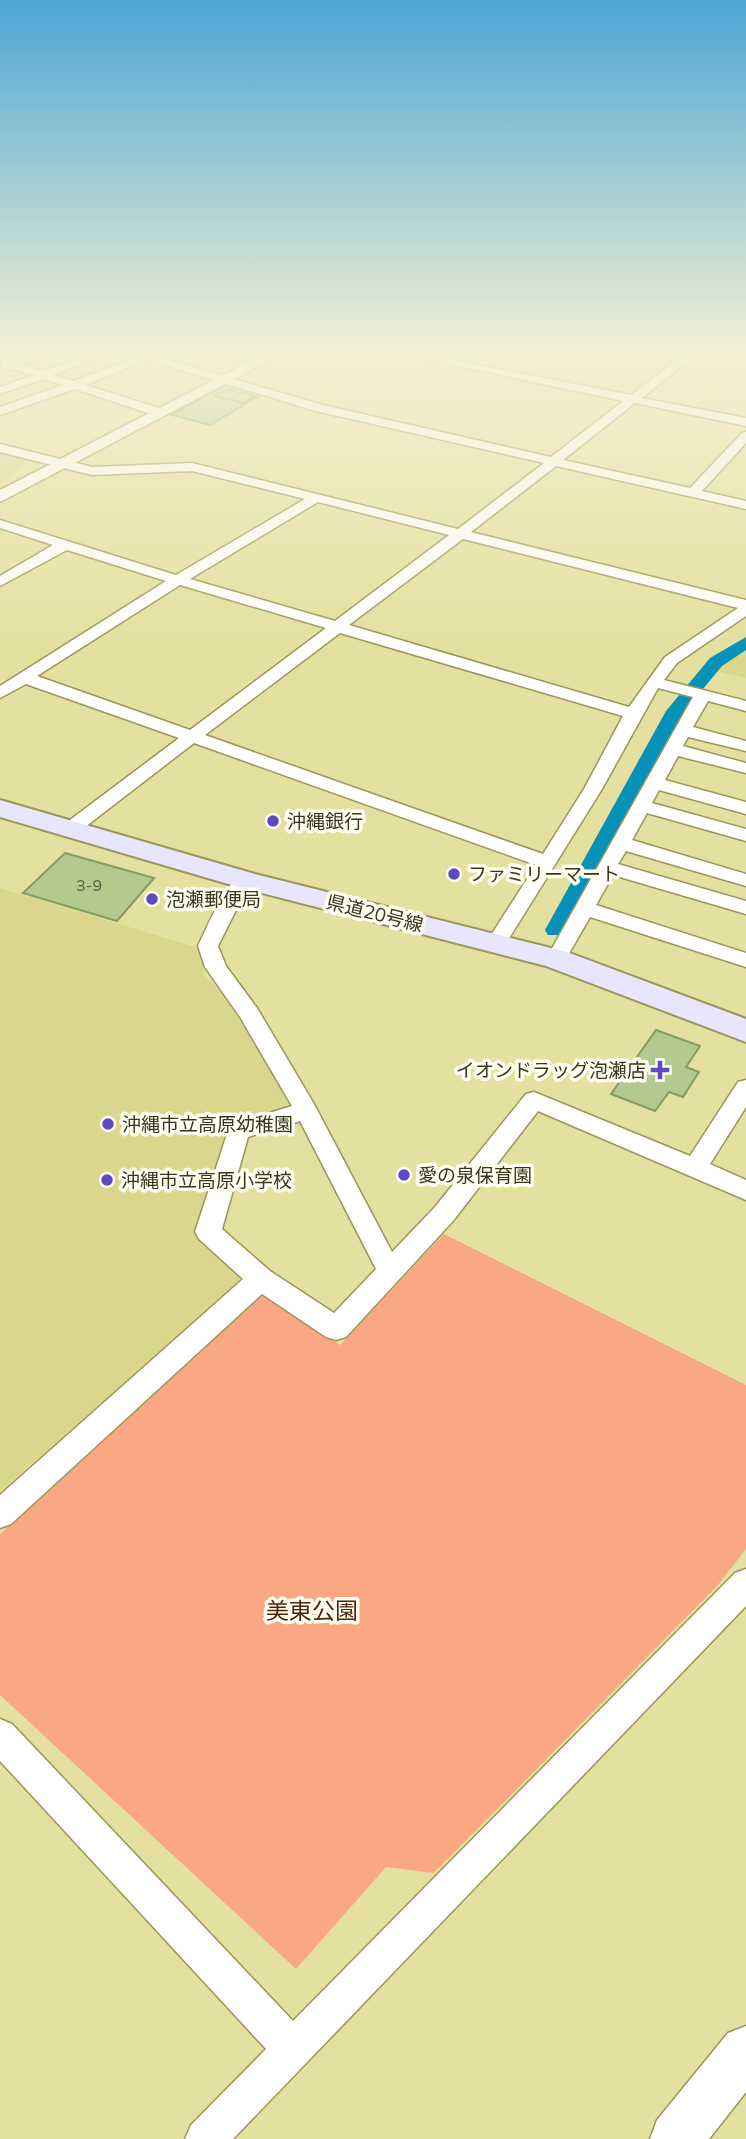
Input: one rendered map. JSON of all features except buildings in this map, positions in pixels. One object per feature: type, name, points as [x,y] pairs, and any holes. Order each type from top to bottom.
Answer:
[{"type":"main road","name":"県道20号線","points":[[0,808],[245,880],[556,959],[746,1031]]},
{"type":"street","points":[[12,451],[92,471],[192,467],[746,607]]},
{"type":"street","points":[[0,497],[86,451]]},
{"type":"street","points":[[508,451],[746,505]]},
{"type":"street","points":[[69,830],[566,451]]},
{"type":"street","points":[[694,492],[732,451]]},
{"type":"street","points":[[0,693],[178,580],[318,497]]},
{"type":"street","points":[[0,524],[178,580],[633,714]]},
{"type":"street","points":[[0,582],[66,544]]},
{"type":"street","points":[[496,943],[593,789],[633,714],[654,682],[671,660],[746,607]]},
{"type":"street","points":[[23,677],[547,862]]},
{"type":"street","points":[[654,682],[746,706]]},
{"type":"street","points":[[556,959],[703,695]]},
{"type":"street","points":[[683,730],[746,747]]},
{"type":"street","points":[[673,749],[746,768]]},
{"type":"street","points":[[654,783],[746,808]]},
{"type":"street","points":[[642,806],[746,835]]},
{"type":"street","points":[[620,844],[746,880]]},
{"type":"street","points":[[607,867],[746,908]]},
{"type":"street","points":[[245,880],[235,893],[208,946],[216,967],[249,1013],[306,1110],[390,1272]]},
{"type":"street","points":[[584,908],[746,960]]},
{"type":"street","points":[[695,1168],[746,1088]]},
{"type":"street","points":[[306,1110],[238,1130],[208,1232],[261,1279],[336,1329],[444,1214],[534,1100],[746,1190]]},
{"type":"street","points":[[0,1514],[261,1279]]},
{"type":"street","points":[[205,2139],[291,2047],[742,1598]]},
{"type":"street","points":[[0,1736],[291,2047]]},
{"type":"street","points":[[676,2139],[746,2051]]},
{"type":"shaded area","points":[[0,451],[32,459],[0,485]]},
{"type":"shaded area","points":[[746,647],[746,678],[717,671],[744,649]]},
{"type":"shaded area","name":"沖縄市立高原小学校","points":[[0,888],[202,949],[204,976],[219,988],[293,1105],[232,1124],[195,1235],[244,1279],[0,1491]]},
{"type":"green space","name":"美東公園","points":[[444,1234],[746,1385],[746,1549],[718,1585],[434,1873],[386,1867],[296,1969],[0,1695],[0,1534],[262,1295],[340,1345]]},
{"type":"waterway","points":[[556,930],[675,711],[716,662],[746,642]]},
{"type":"place","name":"沖縄銀行","points":[[273,821]]},
{"type":"place","name":"ファミリーマート","points":[[454,874]]},
{"type":"place","name":"泡瀬郵便局","points":[[152,899]]},
{"type":"place","name":"イオンドラッグ泡瀬店","points":[[660,1070]]},
{"type":"place","name":"沖縄市立高原幼稚園","points":[[108,1124]]},
{"type":"place","name":"愛の泉保育園","points":[[404,1175]]},
{"type":"place","name":"沖縄市立高原小学校","points":[[107,1180]]}]
